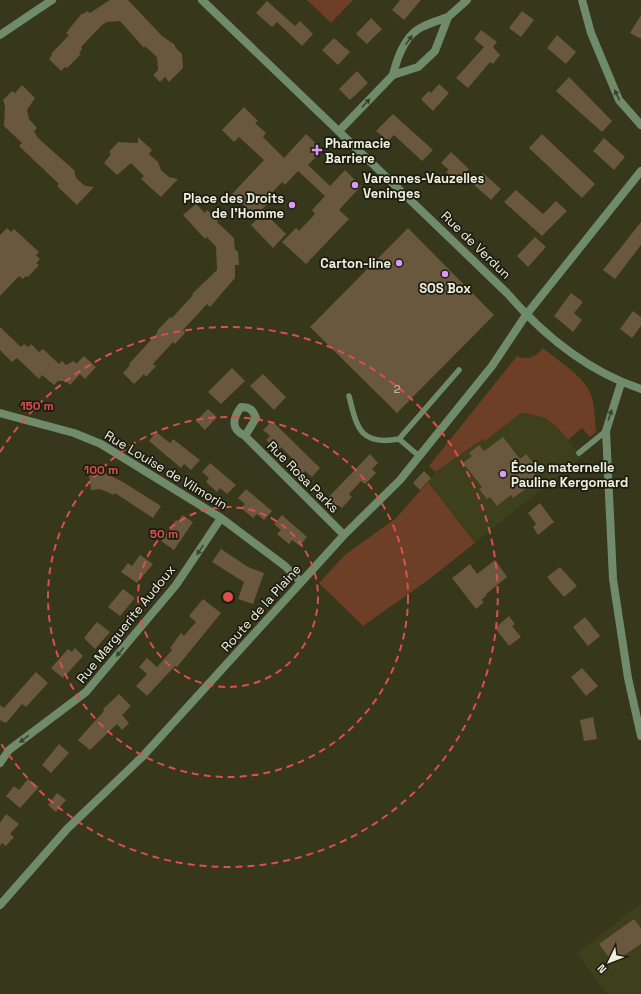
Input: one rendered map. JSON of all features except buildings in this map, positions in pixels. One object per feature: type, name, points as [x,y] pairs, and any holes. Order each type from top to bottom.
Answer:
[{"type":"street","points":[[0,35],[52,0]]},
{"type":"street","name":"Rue de Verdun","points":[[202,0],[508,293],[545,334],[582,362],[621,383],[641,389]]},
{"type":"street","points":[[340,131],[393,75],[398,56],[411,36],[420,28],[448,17],[467,0]]},
{"type":"street","points":[[582,0],[591,33],[619,100],[641,125]]},
{"type":"street","points":[[393,75],[418,67],[435,51],[448,17]]},
{"type":"street","name":"Route de la Plaine","points":[[0,906],[67,829],[143,756],[344,535],[395,485],[492,366],[526,314],[641,171]]},
{"type":"street","points":[[621,383],[606,431],[613,579],[628,678],[641,736]]},
{"type":"street","name":"Rue Louise de Vilmorin","points":[[0,413],[87,437],[221,518],[285,566],[301,582]]},
{"type":"street","name":"Rue Rosa Parks","points":[[245,436],[344,535]]},
{"type":"street","name":"Rue Marguerite Audoux","points":[[0,763],[9,750],[86,692],[176,585],[221,518]]},
{"type":"lane","points":[[350,396],[357,425],[362,432],[373,440],[385,442],[399,439],[459,370]]},
{"type":"lane","points":[[579,453],[606,431]]},
{"type":"lane","points":[[399,439],[419,456]]},
{"type":"shaded area","points":[[307,0],[353,0],[331,23]]},
{"type":"shaded area","points":[[543,348],[569,368],[586,385],[593,402],[596,432],[590,437],[582,428],[568,440],[553,423],[548,420],[521,413],[485,441],[483,439],[435,472],[429,466],[517,356],[528,358],[537,354]]},
{"type":"shaded area","points":[[521,413],[536,415],[554,423],[582,457],[475,543],[428,482],[435,472],[483,439],[485,441]]},
{"type":"shaded area","points":[[428,482],[475,543],[428,580],[363,626],[319,583],[345,555],[396,518]]},
{"type":"shaded area","points":[[641,903],[641,994],[607,994],[577,954]]},
{"type":"place","name":"Pharmacie Barriere","points":[[317,150]]},
{"type":"place","name":"Varennes-Vauzelles Veninges","points":[[355,185]]},
{"type":"place","name":"Place des Droits de l'Homme","points":[[292,205]]},
{"type":"place","name":"Carton-line","points":[[399,263]]},
{"type":"place","name":"SOS Box","points":[[445,274]]},
{"type":"place","name":"École maternelle Pauline Kergomard","points":[[503,474]]}]
